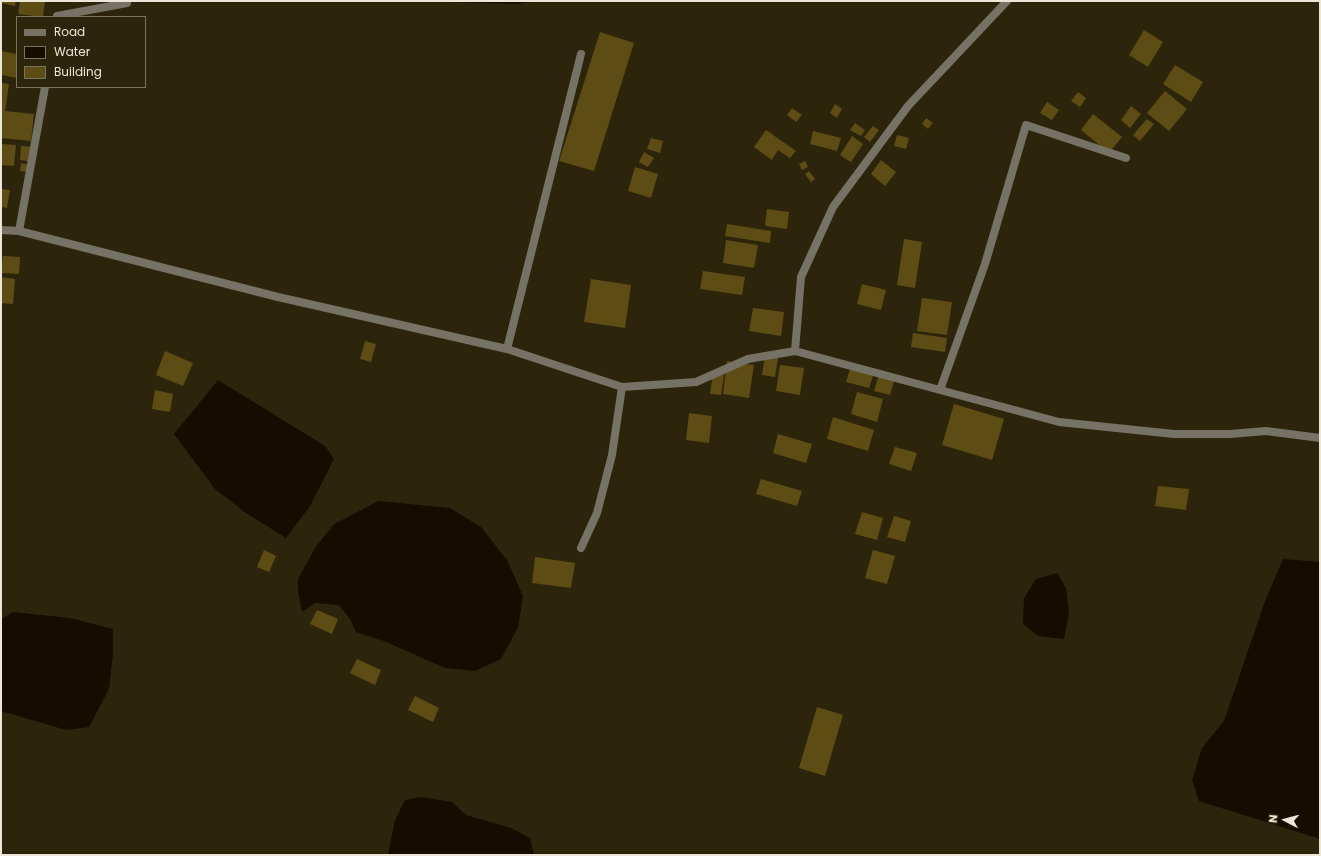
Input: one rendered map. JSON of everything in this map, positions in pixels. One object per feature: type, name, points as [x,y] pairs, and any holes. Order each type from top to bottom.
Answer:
[{"type":"street","points":[[57,16],[127,3],[127,1]]},
{"type":"street","points":[[795,351],[801,277],[833,207],[908,106],[1007,1]]},
{"type":"street","points":[[507,349],[581,54]]},
{"type":"street","points":[[19,231],[44,88]]},
{"type":"street","points":[[940,390],[985,264],[1026,125],[1126,158]]},
{"type":"street","points":[[1,230],[19,231],[278,297],[507,349],[622,387],[696,382],[748,359],[795,351],[1059,422],[1174,434],[1230,434],[1266,431],[1320,438]]},
{"type":"street","points":[[581,548],[597,513],[612,455],[622,387]]},
{"type":"water","points":[[410,1],[540,1],[516,4]]},
{"type":"water","points":[[218,380],[325,446],[334,459],[310,506],[286,538],[246,513],[215,489],[174,434]]},
{"type":"water","points":[[379,501],[450,508],[481,527],[507,560],[523,596],[518,628],[501,659],[475,671],[445,668],[384,641],[356,632],[350,619],[339,605],[315,603],[302,612],[298,591],[298,579],[315,548],[334,524]]},
{"type":"water","points":[[1283,559],[1320,562],[1320,839],[1199,801],[1192,780],[1202,748],[1224,721],[1265,601]]},
{"type":"water","points":[[1057,573],[1066,588],[1069,614],[1064,639],[1038,636],[1023,624],[1024,598],[1036,579]]},
{"type":"water","points":[[13,612],[70,618],[113,629],[113,654],[109,689],[89,727],[66,730],[1,711],[1,619]]},
{"type":"water","points":[[421,797],[452,802],[466,815],[511,828],[530,838],[534,855],[388,855],[395,820],[405,800]]},
{"type":"building","points":[[1,1],[16,1],[15,6],[1,3]]},
{"type":"building","points":[[20,1],[45,1],[43,16],[18,14]]},
{"type":"building","points":[[1144,30],[1163,42],[1148,67],[1129,55]]},
{"type":"building","points":[[600,32],[634,43],[594,171],[559,161]]},
{"type":"building","points":[[1,51],[16,54],[16,78],[1,75]]},
{"type":"building","points":[[1175,65],[1203,82],[1191,102],[1163,84]]},
{"type":"building","points":[[1,83],[9,84],[5,111],[34,114],[31,141],[1,138]]},
{"type":"building","points":[[1165,91],[1187,109],[1169,131],[1147,113]]},
{"type":"building","points":[[1078,92],[1086,98],[1080,107],[1071,101]]},
{"type":"building","points":[[1047,102],[1059,110],[1052,120],[1040,113]]},
{"type":"building","points":[[835,104],[842,109],[837,118],[830,113]]},
{"type":"building","points":[[1131,106],[1141,114],[1130,128],[1121,120]]},
{"type":"building","points":[[792,108],[802,115],[796,122],[787,115]]},
{"type":"building","points":[[1093,114],[1122,137],[1109,153],[1081,130]]},
{"type":"building","points":[[926,118],[933,123],[928,129],[922,124]]},
{"type":"building","points":[[1147,119],[1154,124],[1140,141],[1133,135]]},
{"type":"building","points":[[855,123],[865,130],[861,136],[850,130]]},
{"type":"building","points":[[873,126],[879,130],[870,142],[864,137]]},
{"type":"building","points":[[766,130],[796,151],[790,158],[778,150],[772,160],[754,147]]},
{"type":"building","points":[[813,131],[841,138],[837,151],[810,144]]},
{"type":"building","points":[[897,135],[909,138],[906,149],[894,146]]},
{"type":"building","points":[[852,136],[863,144],[851,162],[840,155]]},
{"type":"building","points":[[651,138],[663,141],[660,153],[647,149]]},
{"type":"building","points":[[2,144],[16,145],[14,166],[1,165]]},
{"type":"building","points":[[21,146],[37,147],[35,162],[20,160]]},
{"type":"building","points":[[644,152],[654,158],[648,167],[639,162]]},
{"type":"building","points":[[881,160],[896,172],[885,186],[871,174]]},
{"type":"building","points":[[805,161],[808,167],[802,170],[799,164]]},
{"type":"building","points":[[21,163],[34,166],[33,173],[20,171]]},
{"type":"building","points":[[635,167],[658,174],[651,198],[628,191]]},
{"type":"building","points":[[809,171],[815,179],[811,182],[805,174]]},
{"type":"building","points":[[1,189],[10,190],[7,208],[1,207]]},
{"type":"building","points":[[767,209],[789,212],[787,229],[765,226]]},
{"type":"building","points":[[727,224],[771,231],[770,243],[725,236]]},
{"type":"building","points":[[904,239],[922,242],[915,288],[897,285]]},
{"type":"building","points":[[726,240],[758,245],[754,268],[723,263]]},
{"type":"building","points":[[3,256],[20,257],[19,274],[1,273]]},
{"type":"building","points":[[703,271],[745,277],[742,295],[700,289]]},
{"type":"building","points":[[1,277],[15,279],[13,304],[1,303]]},
{"type":"building","points":[[591,279],[631,285],[625,328],[584,322]]},
{"type":"building","points":[[862,284],[886,290],[881,310],[857,304]]},
{"type":"building","points":[[922,298],[952,302],[947,335],[917,331]]},
{"type":"building","points":[[753,308],[784,312],[781,336],[749,331]]},
{"type":"building","points":[[913,333],[947,338],[945,352],[911,347]]},
{"type":"building","points":[[365,341],[376,344],[371,362],[360,359]]},
{"type":"building","points":[[165,351],[193,363],[183,386],[156,375]]},
{"type":"building","points":[[765,356],[778,358],[775,377],[762,375]]},
{"type":"building","points":[[727,361],[754,365],[749,398],[723,394]]},
{"type":"building","points":[[780,365],[804,368],[800,395],[776,391]]},
{"type":"building","points":[[851,366],[874,373],[869,388],[846,382]]},
{"type":"building","points":[[713,373],[724,375],[721,395],[710,394]]},
{"type":"building","points":[[879,374],[895,378],[890,395],[874,391]]},
{"type":"building","points":[[155,390],[173,394],[170,412],[152,409]]},
{"type":"building","points":[[857,392],[883,399],[877,422],[851,414]]},
{"type":"building","points":[[954,404],[1004,419],[992,460],[942,445]]},
{"type":"building","points":[[689,413],[712,416],[709,443],[686,440]]},
{"type":"building","points":[[833,417],[874,430],[868,451],[827,439]]},
{"type":"building","points":[[778,434],[812,444],[806,463],[773,453]]},
{"type":"building","points":[[895,447],[917,453],[911,471],[889,464]]},
{"type":"building","points":[[761,479],[802,491],[797,506],[756,494]]},
{"type":"building","points":[[1158,486],[1189,489],[1186,510],[1155,506]]},
{"type":"building","points":[[862,512],[883,518],[877,540],[855,534]]},
{"type":"building","points":[[894,516],[911,521],[905,542],[887,537]]},
{"type":"building","points":[[264,550],[276,556],[269,572],[257,567]]},
{"type":"building","points":[[873,550],[895,556],[887,584],[865,578]]},
{"type":"building","points":[[535,557],[575,563],[571,588],[532,583]]},
{"type":"building","points":[[317,610],[338,619],[332,634],[310,624]]},
{"type":"building","points":[[357,659],[381,670],[375,685],[350,673]]},
{"type":"building","points":[[415,696],[439,708],[433,722],[408,710]]},
{"type":"building","points":[[817,707],[843,715],[825,776],[799,768]]}]
